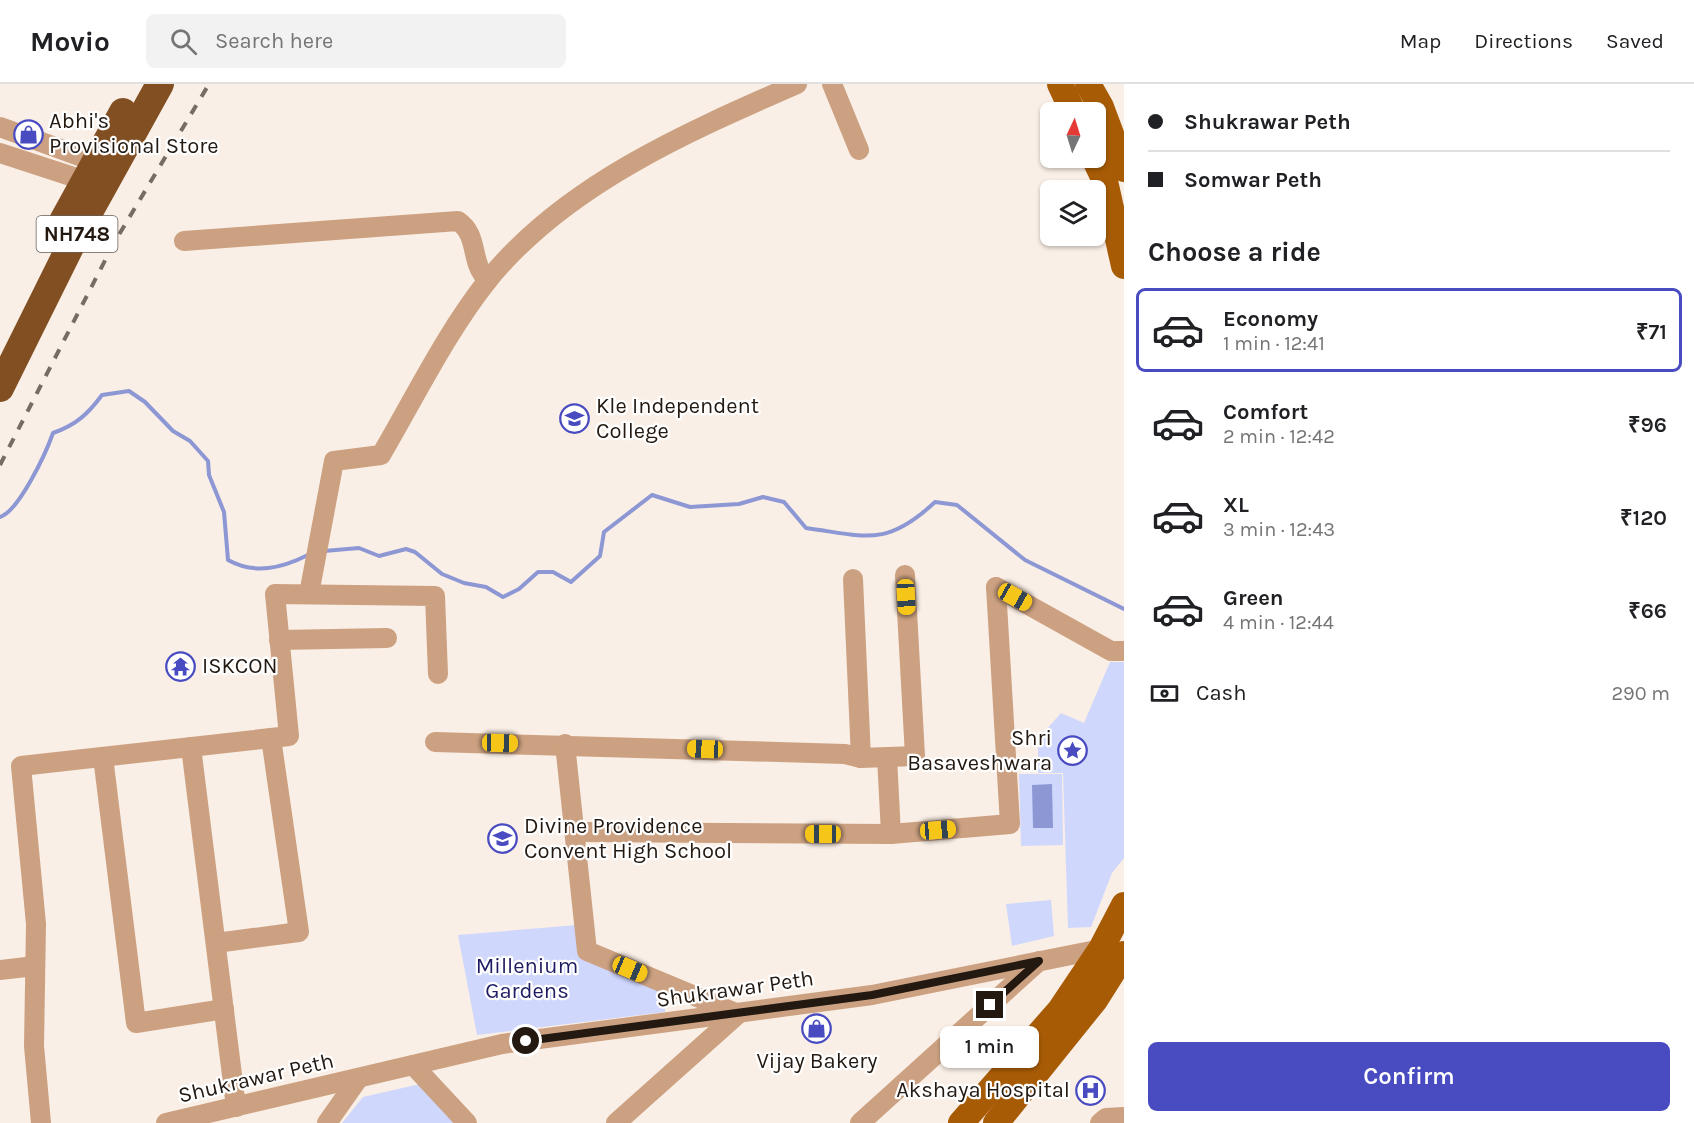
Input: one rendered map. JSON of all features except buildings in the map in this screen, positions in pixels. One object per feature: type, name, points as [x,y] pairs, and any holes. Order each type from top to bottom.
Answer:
[{"type":"highway","name":"NH748","points":[[0,388],[73,241],[99,174],[140,84]]},
{"type":"highway","name":"NH748","points":[[0,343],[99,174],[160,84]]},
{"type":"main road","points":[[1060,84],[1068,102]]},
{"type":"main road","points":[[1088,84],[1101,107],[1124,169]]},
{"type":"main road","points":[[1099,168],[1105,181],[1124,266]]},
{"type":"main road","points":[[996,1123],[1095,1000],[1117,956],[1124,905]]},
{"type":"main road","points":[[972,1119],[1060,1010],[1117,956]]},
{"type":"street","points":[[309,594],[334,461],[381,455],[453,332],[488,280],[544,223],[611,176],[727,114],[797,84]]},
{"type":"street","points":[[832,84],[859,150]]},
{"type":"street","points":[[0,126],[99,174]]},
{"type":"street","points":[[0,153],[99,174]]},
{"type":"street","points":[[184,241],[458,221],[471,234],[474,259],[481,274],[488,280]]},
{"type":"street","points":[[435,742],[565,744],[845,754],[861,758],[915,756],[905,575]]},
{"type":"street","points":[[854,579],[861,758]]},
{"type":"street","points":[[575,832],[891,834],[1010,824],[996,587],[1111,651],[1124,651]]},
{"type":"street","points":[[41,1123],[34,1046],[36,924],[21,766],[290,736],[275,594],[435,596],[438,674]]},
{"type":"street","points":[[279,639],[387,638]]},
{"type":"street","points":[[216,943],[299,932],[271,738]]},
{"type":"street","points":[[565,744],[587,951],[738,1014],[616,1123]]},
{"type":"street","points":[[191,747],[236,1107]]},
{"type":"street","points":[[103,757],[136,1023],[224,1009]]},
{"type":"street","points":[[887,757],[891,834]]},
{"type":"street","name":"Shukrawar Peth","points":[[166,1123],[502,1044],[872,995],[1039,961],[1117,956]]},
{"type":"street","points":[[860,1123],[1039,961]]},
{"type":"street","points":[[0,970],[35,966]]},
{"type":"street","points":[[413,1065],[467,1123]]},
{"type":"street","points":[[327,1123],[358,1079]]},
{"type":"street","points":[[1100,1123],[1106,1118],[1124,1116]]},
{"type":"green space","points":[[1110,662],[1124,662],[1124,858],[1112,873],[1091,927],[1068,928],[1063,773],[1038,773],[1038,739],[1061,713],[1084,723]]},
{"type":"green space","points":[[1019,774],[1062,774],[1063,845],[1021,846]]},
{"type":"green space","points":[[1051,900],[1054,936],[1012,946],[1006,904]]},
{"type":"green space","name":"Millenium Gardens","points":[[577,925],[581,954],[665,989],[665,1012],[477,1035],[458,935]]},
{"type":"green space","points":[[420,1084],[456,1123],[342,1123],[363,1097]]},
{"type":"water","points":[[1052,784],[1053,828],[1033,828],[1032,785]]},
{"type":"waterway","points":[[0,517],[15,504],[23,493],[53,433],[81,418],[102,395],[129,391],[145,402],[173,431],[190,441],[208,461],[209,475],[224,512],[228,560],[238,565],[268,568],[308,555]]},
{"type":"waterway","points":[[324,551],[359,548],[379,556],[406,549],[415,552],[442,574],[464,583],[486,587],[503,597],[519,589],[538,572],[553,572],[571,582],[600,556],[604,532],[652,495],[690,507],[739,504],[763,497],[784,502],[806,528],[860,535],[888,533],[902,527],[935,502],[957,505],[1025,560],[1124,609]]},
{"type":"railway","points":[[0,465],[114,243],[209,84]]},
{"type":"place","name":"Abhi's Provisional Store","points":[[28,134]]},
{"type":"place","name":"Kle Independent College","points":[[575,419]]},
{"type":"place","name":"ISKCON","points":[[181,666]]},
{"type":"place","name":"Shri Basaveshwara","points":[[1073,751]]},
{"type":"place","name":"Divine Providence Convent High School","points":[[503,839]]},
{"type":"place","name":"Vijay Bakery","points":[[817,1029]]},
{"type":"place","name":"Akshaya Hospital","points":[[1091,1090]]},
{"type":"route","points":[[526,1041],[872,995],[1039,961],[990,1005]]}]
